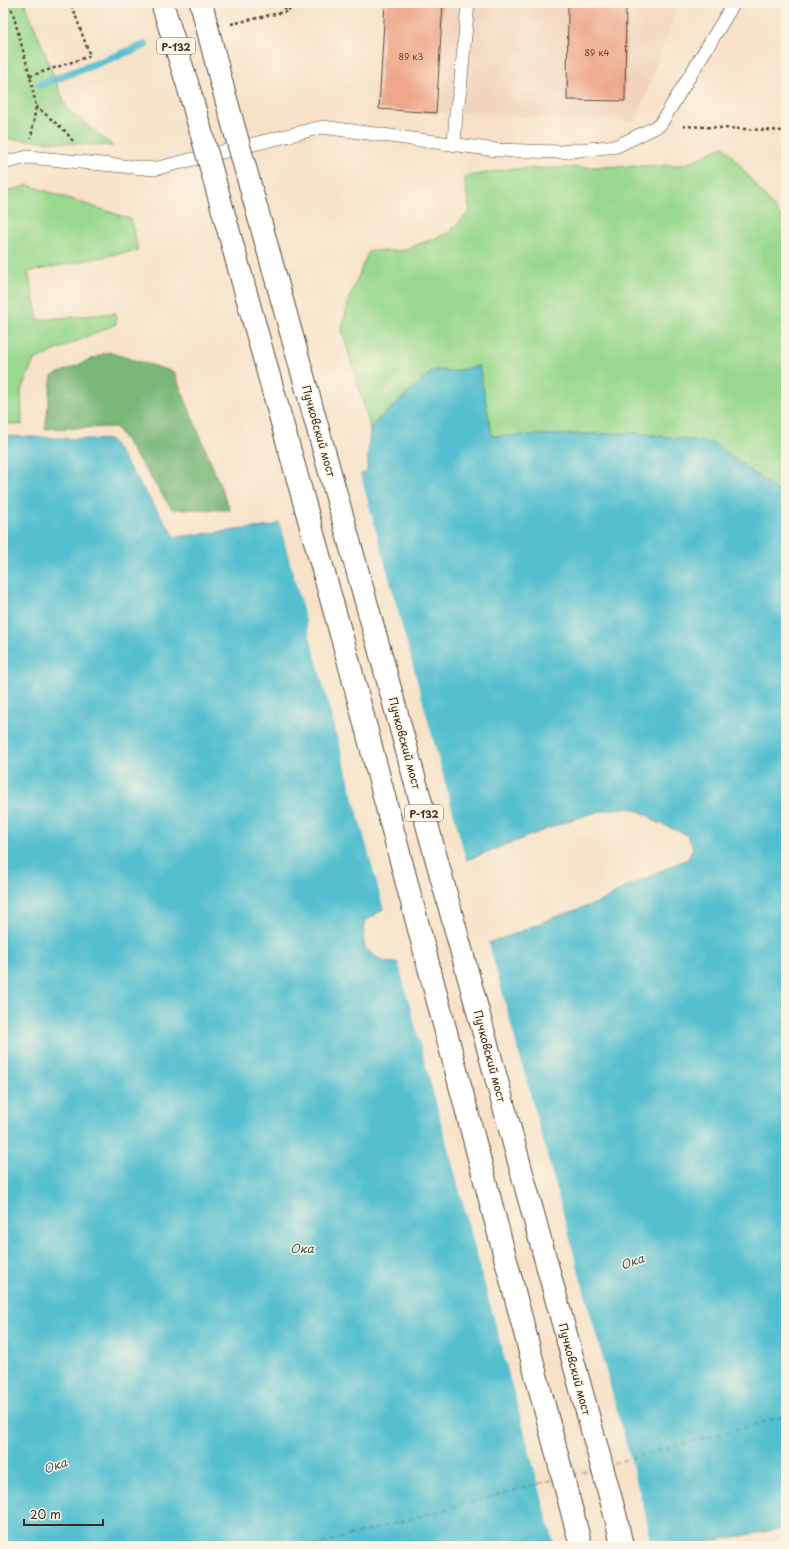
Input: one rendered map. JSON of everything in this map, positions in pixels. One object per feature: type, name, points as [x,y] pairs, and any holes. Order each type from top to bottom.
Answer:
[{"type":"highway","name":"Р-132","points":[[162,3],[190,89],[349,663],[581,1546]]},
{"type":"highway","name":"Пучковский мост","points":[[201,3],[221,81],[385,667],[616,1518],[622,1546]]},
{"type":"lane","points":[[454,144],[468,3]]},
{"type":"lane","points":[[3,164],[28,157],[154,169],[322,127],[496,150],[561,152],[617,146],[660,125],[734,3]]},
{"type":"path","points":[[10,3],[30,76],[36,106],[28,157]]},
{"type":"path","points":[[30,76],[90,56],[71,3]]},
{"type":"path","points":[[280,3],[288,11]]},
{"type":"path","points":[[225,25],[288,11],[295,3]]},
{"type":"path","points":[[36,106],[65,130],[92,163]]},
{"type":"path","points":[[660,125],[786,130]]},
{"type":"shaded area","points":[[383,3],[679,3],[636,122],[374,109]]},
{"type":"green space","points":[[3,3],[25,3],[67,109],[113,146],[10,139],[3,141]]},
{"type":"green space","points":[[724,146],[786,223],[786,497],[713,443],[638,433],[492,436],[479,366],[455,371],[434,370],[370,427],[342,330],[349,298],[369,251],[402,251],[448,233],[470,211],[464,177],[508,169],[684,165]]},
{"type":"green space","points":[[28,185],[131,219],[138,250],[28,272],[38,320],[116,313],[116,324],[34,360],[21,390],[22,425],[3,423],[3,193]]},
{"type":"green space","points":[[108,352],[174,372],[230,510],[172,509],[116,427],[45,429],[52,376]]},
{"type":"water","name":"Ока","points":[[479,366],[492,436],[638,433],[713,443],[786,497],[786,1528],[684,1546],[3,1546],[3,436],[111,440],[175,537],[273,526],[367,471],[370,427],[434,370],[455,371]],"holes":[[[621,808],[634,809],[646,814],[657,822],[687,835],[693,847],[689,858],[625,888],[600,902],[552,918],[512,935],[467,950],[397,963],[385,962],[365,948],[363,935],[366,921],[409,891],[469,859],[560,824],[596,812]]]},
{"type":"pier","points":[[360,473],[467,863],[410,893],[384,910],[279,521]]},
{"type":"pier","points":[[488,941],[645,1513],[652,1546],[555,1546],[398,961],[448,952]]},
{"type":"building","points":[[385,3],[443,3],[436,113],[379,109]]},
{"type":"building","points":[[568,3],[626,3],[625,101],[567,100]]},
{"type":"waterway","points":[[40,85],[145,45]]},
{"type":"ferry route","points":[[613,1463],[786,1416]]},
{"type":"ferry route","points":[[573,1475],[593,1469]]},
{"type":"ferry route","points":[[313,1546],[552,1480]]}]
